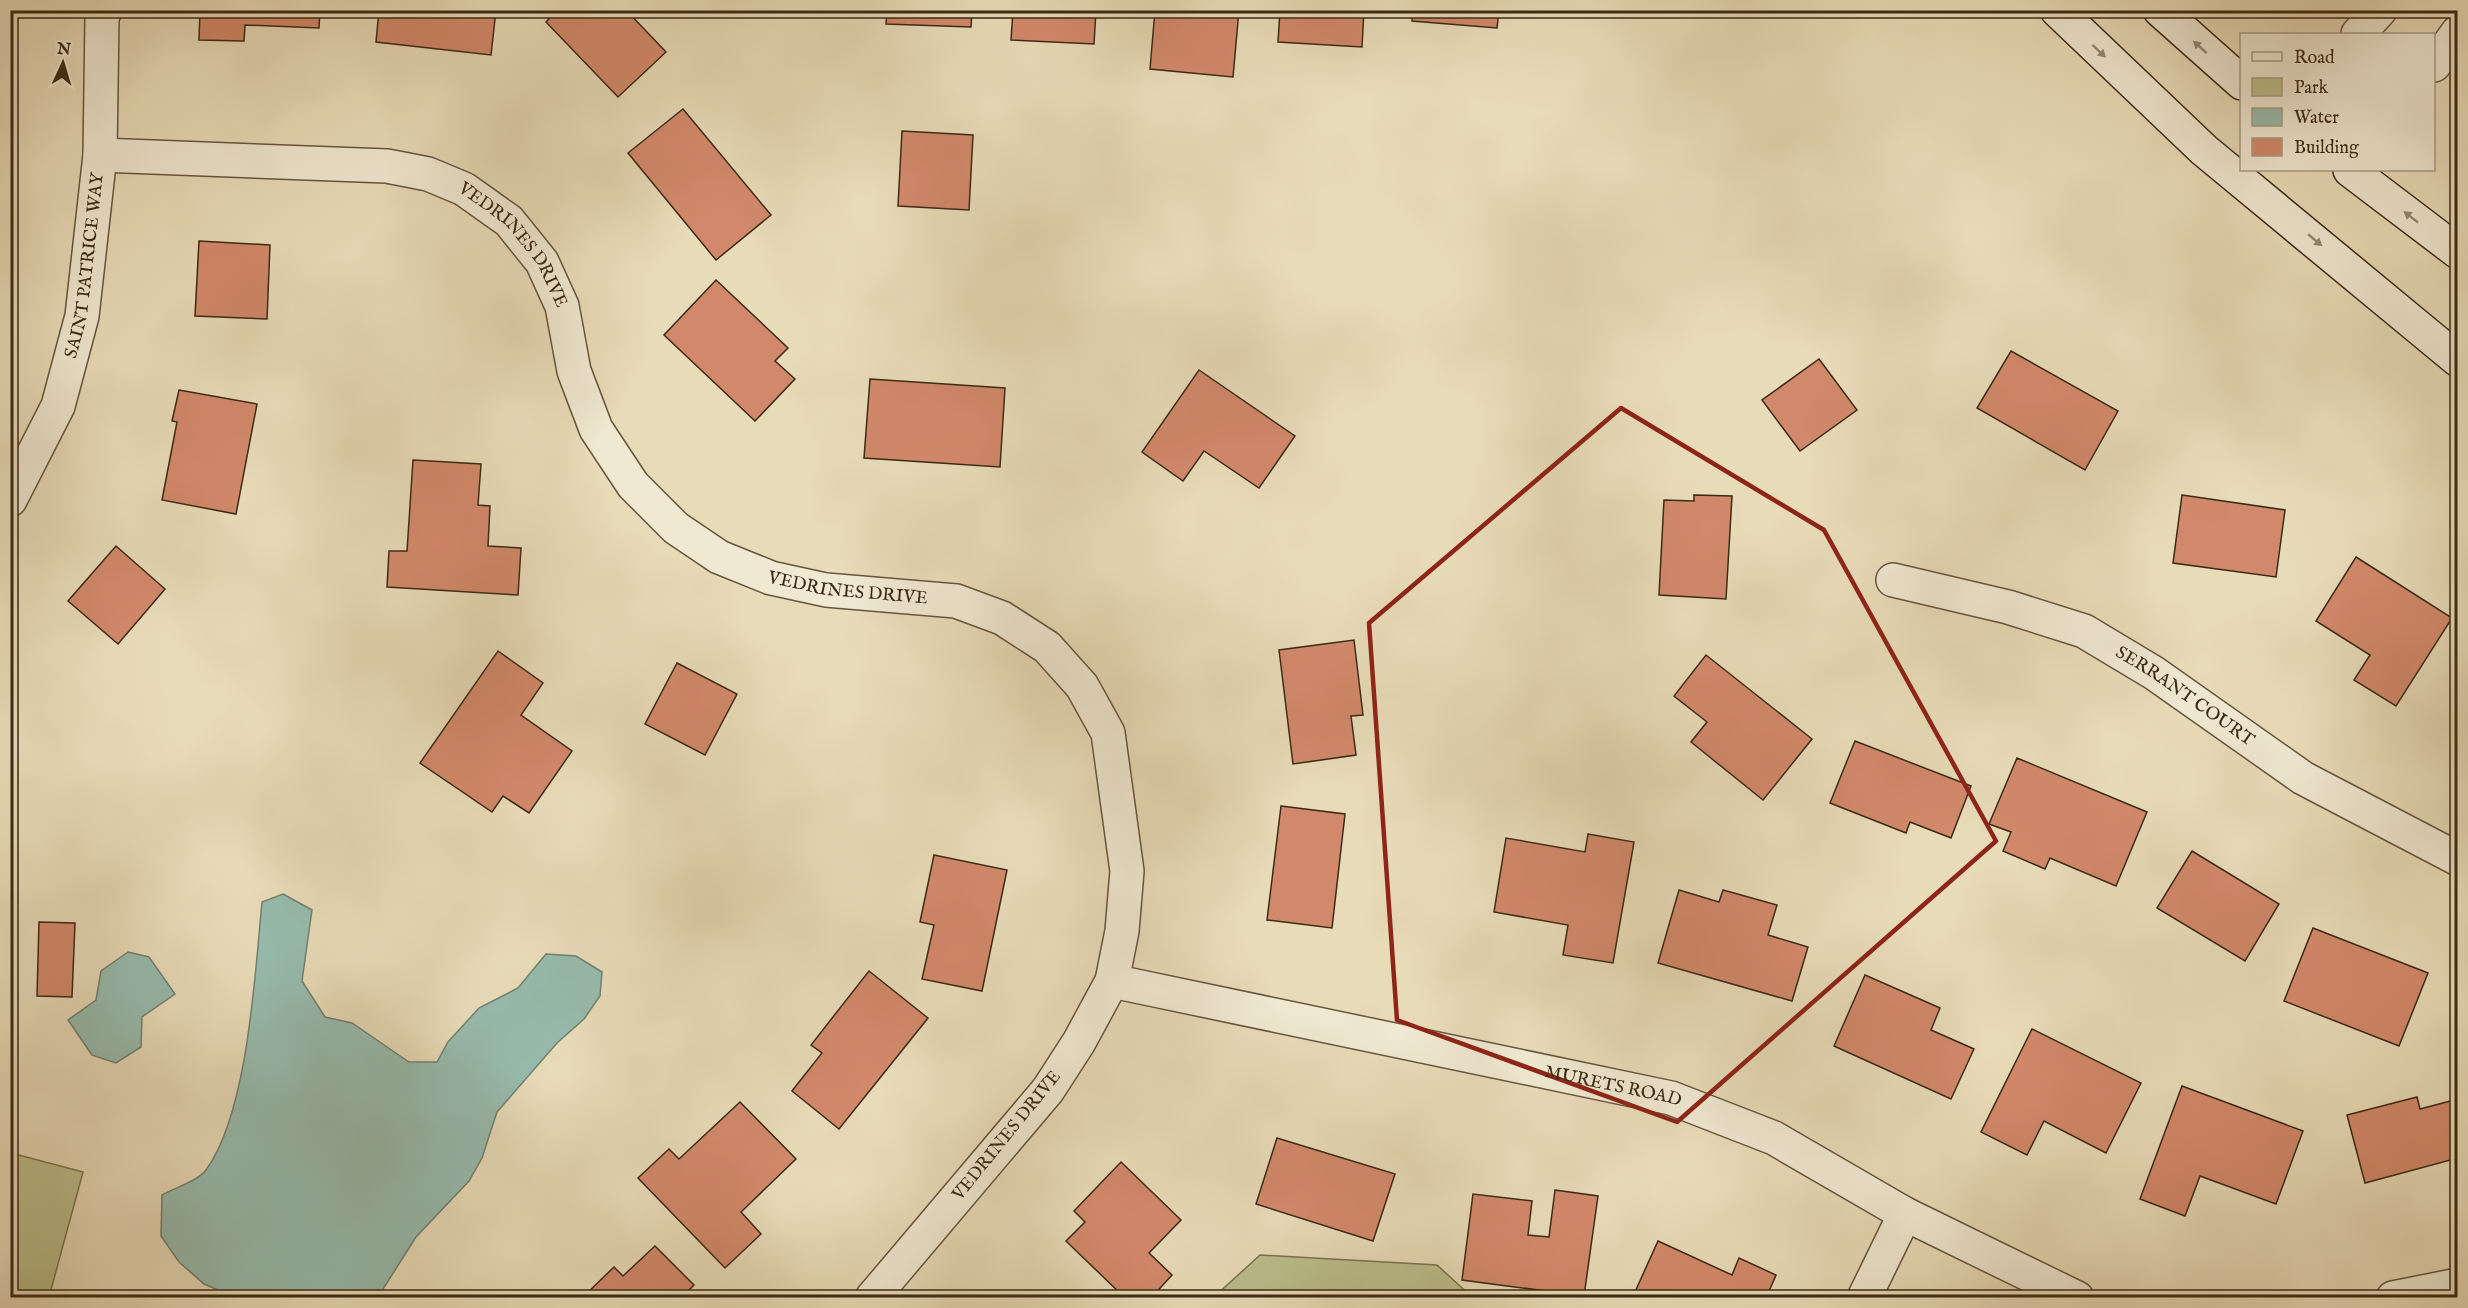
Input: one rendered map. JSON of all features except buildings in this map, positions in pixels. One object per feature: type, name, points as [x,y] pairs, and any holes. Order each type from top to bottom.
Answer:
[{"type":"street","points":[[2057,10],[2204,150],[2457,360]]},
{"type":"street","points":[[2160,10],[2240,82]]},
{"type":"street","points":[[2359,33],[2380,10]]},
{"type":"street","name":"SAINT PATRICE WAY","points":[[10,500],[58,406],[82,316],[99,154],[101,13]]},
{"type":"street","points":[[2435,62],[2457,32]]},
{"type":"street","name":"VEDRINES DRIVE","points":[[99,154],[387,166],[428,174],[464,189],[509,221],[542,262],[562,306],[574,371],[596,429],[633,485],[676,528],[719,556],[771,578],[826,590],[956,601],[1002,618],[1047,647],[1082,686],[1108,733],[1126,871],[1122,931],[1112,981],[1079,1042],[1048,1090],[872,1298]]},
{"type":"street","points":[[2351,171],[2457,252]]},
{"type":"street","name":"SERRANT COURT","points":[[1893,580],[2008,607],[2085,631],[2154,673],[2303,778],[2457,859]]},
{"type":"street","name":"MURETS ROAD","points":[[1112,981],[1671,1098],[1774,1138],[1905,1214],[2077,1298]]},
{"type":"street","points":[[1864,1298],[1905,1214]]},
{"type":"street","points":[[2393,1298],[2457,1285]]},
{"type":"highlighted area","points":[[1621,408],[1824,530],[1996,841],[1677,1122],[1397,1020],[1369,623]]},
{"type":"green space","points":[[15,1154],[83,1172],[49,1297],[11,1297],[10,1172]]},
{"type":"green space","points":[[1260,1255],[1437,1265],[1472,1297],[1214,1297]]},
{"type":"water","points":[[283,894],[312,910],[302,981],[325,1017],[352,1023],[409,1062],[437,1062],[448,1042],[479,1008],[518,988],[546,954],[576,956],[602,972],[600,996],[584,1019],[557,1043],[497,1112],[482,1158],[469,1181],[416,1237],[378,1297],[235,1297],[204,1284],[179,1262],[161,1236],[162,1195],[202,1174],[220,1145],[231,1114],[247,1041],[262,902]]},
{"type":"water","points":[[128,952],[149,957],[175,994],[142,1017],[141,1047],[116,1063],[92,1055],[68,1020],[96,1000],[101,971]]}]
